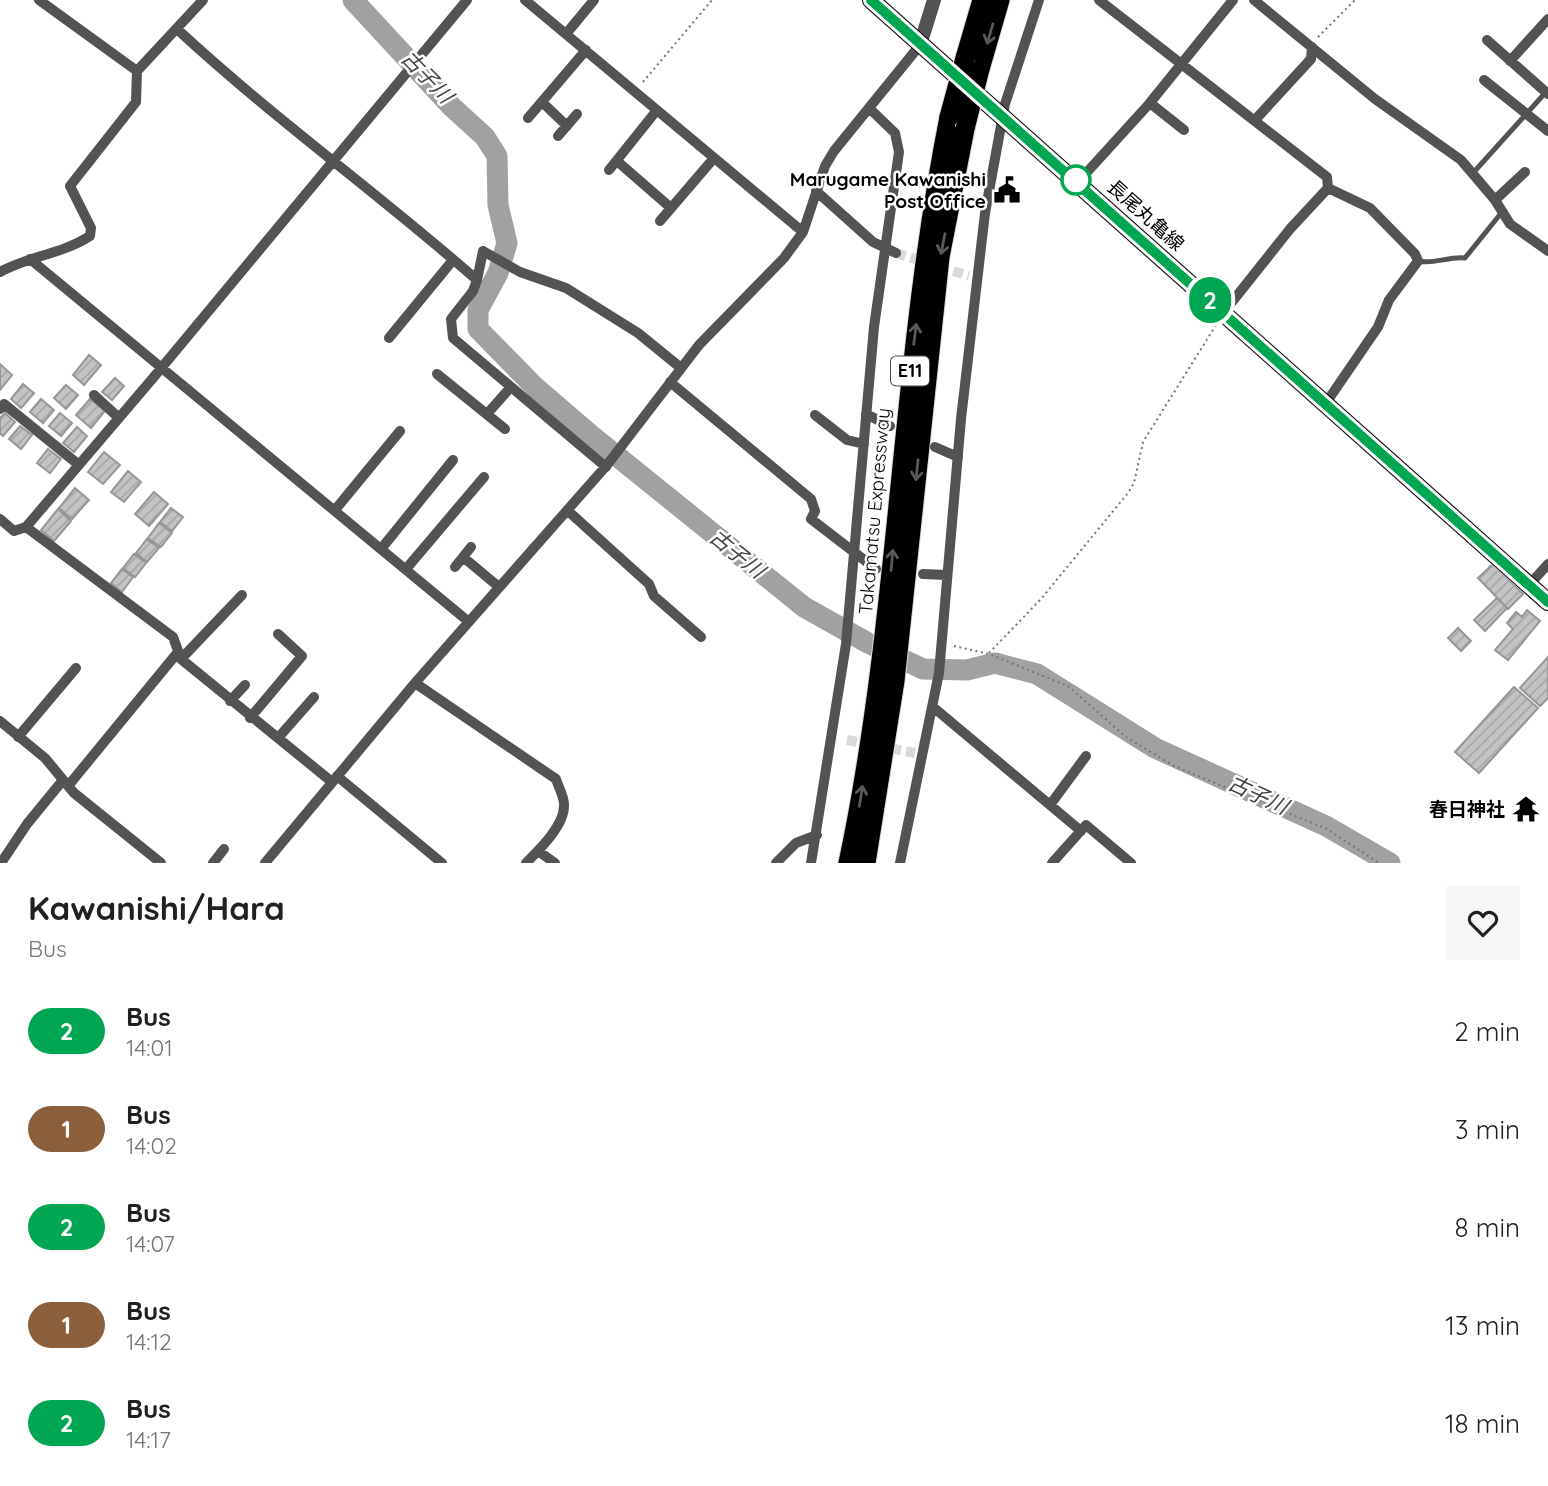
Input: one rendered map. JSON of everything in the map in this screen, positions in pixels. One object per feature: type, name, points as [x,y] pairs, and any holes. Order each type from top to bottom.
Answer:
[{"type":"highway","name":"Takamatsu Expressway","points":[[866,863],[893,630],[908,390],[934,196],[973,63],[982,0]]},
{"type":"highway","name":"Takamatsu Expressway","points":[[973,63],[1000,0]]},
{"type":"highway","name":"Takamatsu Expressway","points":[[848,863],[887,680]]},
{"type":"main road","name":"長尾丸亀線","points":[[871,0],[1548,602]]},
{"type":"street","points":[[39,0],[137,71]]},
{"type":"street","points":[[0,272],[30,259],[56,254],[90,236],[91,228],[70,187],[136,102],[137,71],[203,0]]},
{"type":"street","points":[[0,519],[14,531],[26,527],[467,0]]},
{"type":"street","points":[[525,0],[803,232]]},
{"type":"street","points":[[566,34],[593,0]]},
{"type":"street","points":[[265,863],[415,683],[624,445],[699,345],[784,258],[803,232],[825,166],[834,150],[920,45],[934,0]]},
{"type":"street","points":[[900,863],[920,753],[939,673],[973,277],[1003,117],[1039,0]]},
{"type":"street","points":[[1099,0],[1327,177],[1328,188],[1290,229],[1224,312]]},
{"type":"street","points":[[1078,182],[1150,103],[1233,0]]},
{"type":"street","points":[[1254,0],[1376,99],[1461,160],[1495,200],[1510,224],[1548,251]]},
{"type":"street","points":[[1510,61],[1548,19]]},
{"type":"street","points":[[177,29],[246,93],[333,159],[477,280]]},
{"type":"street","points":[[1487,40],[1547,93]]},
{"type":"street","points":[[1255,120],[1311,59],[1312,47]]},
{"type":"street","points":[[528,118],[586,50]]},
{"type":"street","points":[[1484,80],[1548,131]]},
{"type":"street","points":[[542,102],[567,126]]},
{"type":"street","points":[[1150,103],[1184,130]]},
{"type":"street","points":[[811,863],[833,739],[846,644],[866,414],[898,143],[895,133],[870,109]]},
{"type":"street","points":[[657,110],[613,166],[671,208]]},
{"type":"street","points":[[558,136],[577,114]]},
{"type":"street","points":[[660,221],[714,158]]},
{"type":"street","points":[[1495,200],[1525,172]]},
{"type":"street","points":[[1326,403],[1378,327],[1389,300],[1418,261],[1415,254],[1370,208],[1328,188]]},
{"type":"street","points":[[816,191],[873,242],[896,253]]},
{"type":"street","points":[[606,466],[462,347],[450,328],[455,312],[473,291],[483,251],[507,265],[566,288],[638,333],[681,368]]},
{"type":"street","points":[[30,259],[469,622]]},
{"type":"street","points":[[389,338],[453,260]]},
{"type":"street","points":[[437,374],[505,429]]},
{"type":"street","points":[[670,382],[811,499],[815,511],[811,519],[876,569]]},
{"type":"street","points":[[486,414],[510,388]]},
{"type":"street","points":[[93,395],[119,418]]},
{"type":"street","points":[[0,409],[4,404],[79,465]]},
{"type":"street","points":[[866,414],[890,426]]},
{"type":"street","points":[[815,415],[847,440],[864,444]]},
{"type":"street","points":[[335,510],[400,431]]},
{"type":"street","points":[[935,447],[958,457]]},
{"type":"street","points":[[381,549],[453,460]]},
{"type":"street","points":[[406,569],[484,478]]},
{"type":"street","points":[[567,510],[649,584],[654,596],[701,637]]},
{"type":"street","points":[[26,527],[173,638],[180,656],[250,718],[335,779],[436,861]]},
{"type":"street","points":[[455,567],[471,547]]},
{"type":"street","points":[[463,556],[499,587]]},
{"type":"street","points":[[1529,585],[1548,564]]},
{"type":"street","points":[[923,574],[947,576]]},
{"type":"street","points":[[1,863],[27,824],[180,656],[242,595]]},
{"type":"street","points":[[250,718],[302,656],[278,634]]},
{"type":"street","points":[[18,737],[76,668]]},
{"type":"street","points":[[415,683],[556,779],[564,806],[560,820],[526,863]]},
{"type":"street","points":[[230,701],[246,685]]},
{"type":"street","points":[[278,738],[314,697]]},
{"type":"street","points":[[933,707],[1081,831]]},
{"type":"street","points":[[0,722],[45,758],[66,783],[161,863]]},
{"type":"street","points":[[833,739],[846,740]]},
{"type":"street","points":[[1049,805],[1086,756]]},
{"type":"street","points":[[1052,863],[1086,825],[1130,863]]},
{"type":"street","points":[[776,863],[796,843],[817,835]]},
{"type":"street","points":[[213,863],[225,849]]},
{"type":"street","points":[[538,851],[555,863]]},
{"type":"lane","points":[[1473,174],[1547,93]]},
{"type":"lane","points":[[1418,261],[1425,263],[1450,257],[1465,258],[1502,212]]},
{"type":"path","points":[[635,92],[712,0]]},
{"type":"path","points":[[1312,47],[1321,31],[1355,0]]},
{"type":"path","points":[[989,654],[1041,599],[1128,494],[1134,483],[1143,442],[1224,312]]},
{"type":"path","points":[[941,649],[989,654],[1068,686],[1126,737],[1174,766],[1327,829],[1380,863]]},
{"type":"building","points":[[89,355],[101,365],[84,385],[73,375]]},
{"type":"building","points":[[0,364],[12,375],[0,390]]},
{"type":"building","points":[[115,378],[124,386],[112,400],[102,392]]},
{"type":"building","points":[[23,384],[34,393],[21,408],[11,399]]},
{"type":"building","points":[[66,385],[78,395],[66,409],[54,398]]},
{"type":"building","points":[[41,399],[54,410],[43,423],[30,412]]},
{"type":"building","points":[[90,399],[105,411],[91,428],[76,415]]},
{"type":"building","points":[[5,413],[15,422],[3,436],[0,433],[0,418]]},
{"type":"building","points":[[60,413],[72,423],[61,436],[49,426]]},
{"type":"building","points":[[20,426],[32,435],[21,449],[9,439]]},
{"type":"building","points":[[77,427],[87,436],[74,452],[63,443]]},
{"type":"building","points":[[48,449],[61,459],[50,473],[37,463]]},
{"type":"building","points":[[104,452],[120,465],[103,484],[88,472]]},
{"type":"building","points":[[128,471],[141,482],[124,502],[111,492]]},
{"type":"building","points":[[75,488],[89,500],[72,519],[59,508]]},
{"type":"building","points":[[154,492],[168,504],[149,526],[135,514]]},
{"type":"building","points":[[171,508],[183,517],[172,531],[160,522]]},
{"type":"building","points":[[58,509],[71,521],[54,541],[41,530]]},
{"type":"building","points":[[159,523],[172,533],[161,547],[148,538]]},
{"type":"building","points":[[147,539],[159,548],[147,562],[136,553]]},
{"type":"building","points":[[134,554],[146,563],[135,577],[123,568]]},
{"type":"building","points":[[1493,564],[1523,594],[1508,609],[1478,578]]},
{"type":"building","points":[[122,569],[133,577],[122,592],[111,583]]},
{"type":"building","points":[[1497,598],[1507,608],[1485,631],[1474,620]]},
{"type":"building","points":[[1527,610],[1540,621],[1508,660],[1495,650],[1513,629],[1507,623],[1516,612],[1522,617]]},
{"type":"building","points":[[1458,628],[1471,641],[1461,651],[1448,638]]},
{"type":"building","points":[[1548,657],[1548,698],[1540,706],[1520,688]]},
{"type":"building","points":[[1514,687],[1538,708],[1479,773],[1455,752]]},
{"type":"waterway","name":"古子川","points":[[353,0],[452,107],[485,137],[497,156],[498,205],[507,243],[498,273],[478,310],[478,329],[535,387],[592,436],[804,607],[868,643],[923,669],[967,670],[995,663],[1037,674],[1155,748],[1326,826],[1390,863]]},
{"type":"tunnel","points":[[896,253],[969,276]]},
{"type":"tunnel","points":[[847,740],[915,753]]},
{"type":"bus line","name":"2","points":[[871,0],[1548,602]]},
{"type":"place","name":"Marugame Kawanishi Post Office","points":[[1007,190]]},
{"type":"place","name":"春日神社","points":[[1526,809]]}]
